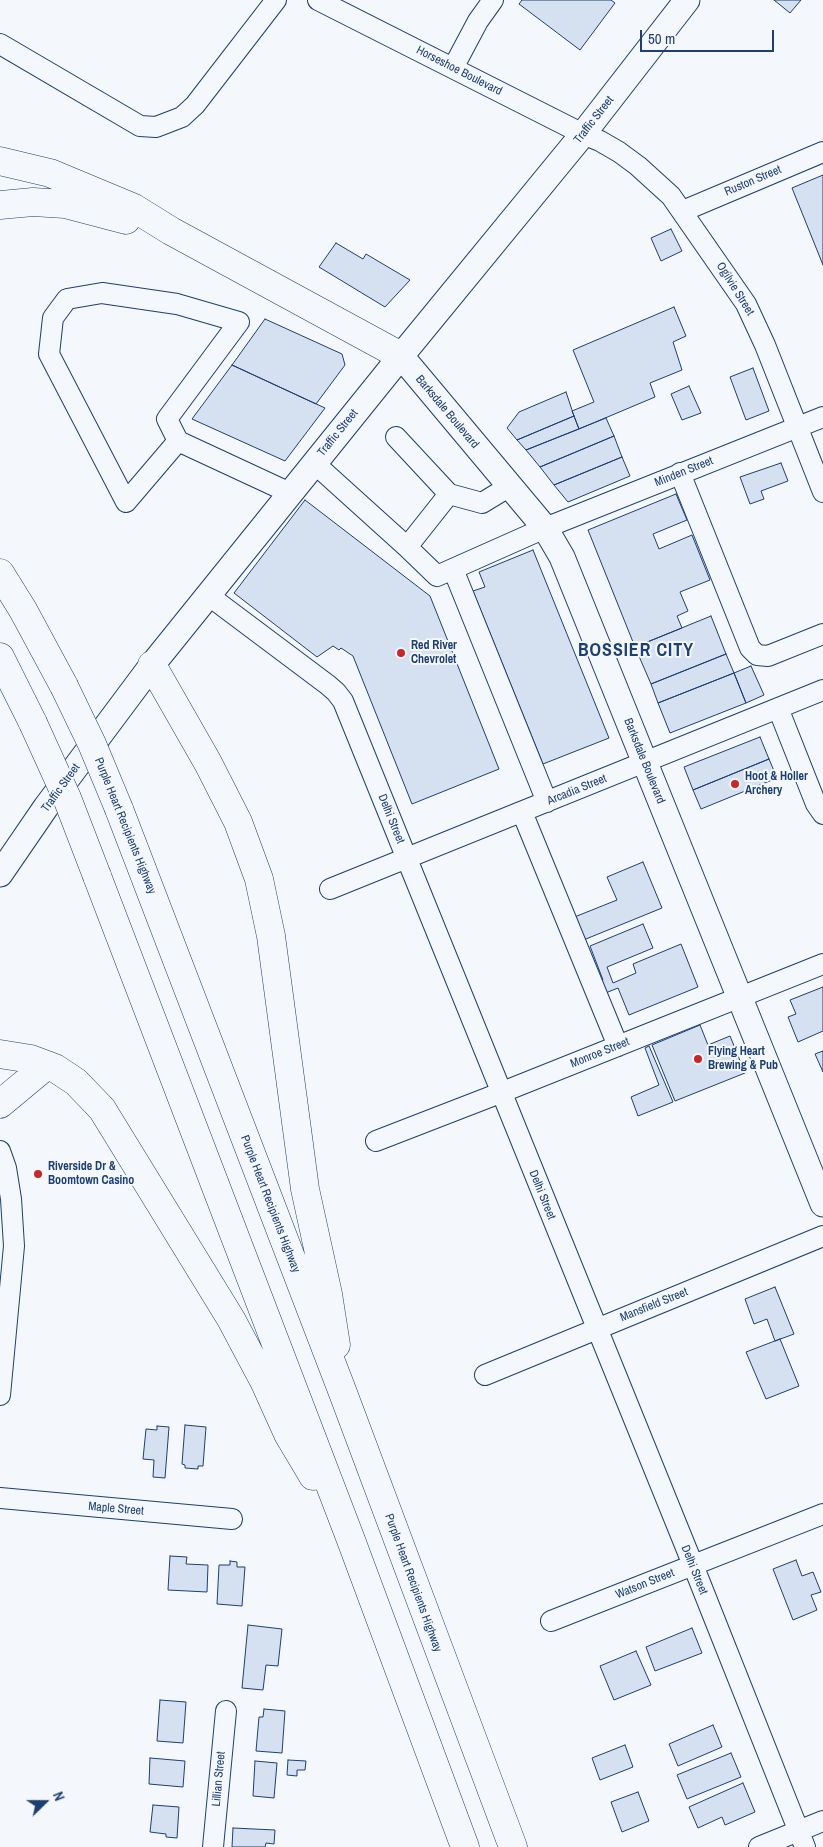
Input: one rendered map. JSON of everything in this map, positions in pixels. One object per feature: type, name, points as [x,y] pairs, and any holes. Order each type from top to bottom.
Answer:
[{"type":"highway","points":[[0,161],[50,173],[134,208],[171,231],[401,356]]},
{"type":"highway","points":[[0,206],[33,202],[65,204],[171,231]]},
{"type":"highway","name":"Purple Heart Recipients Highway","points":[[0,573],[23,610],[64,686],[92,744],[119,809],[343,1394],[513,1847]]},
{"type":"highway","points":[[0,657],[67,798],[351,1540],[465,1847]]},
{"type":"highway","points":[[152,665],[208,763],[238,822],[259,879],[271,936],[305,1189],[328,1294],[343,1394]]},
{"type":"highway","points":[[0,1054],[25,1057],[65,1074],[94,1100],[110,1121],[231,1319],[288,1434],[351,1540]]},
{"type":"highway","points":[[0,1104],[47,1065]]},
{"type":"highway","points":[[477,1755],[524,1847]]},
{"type":"main road","name":"Traffic Street","points":[[0,874],[46,807],[152,665],[314,463],[583,134],[687,0]]},
{"type":"main road","name":"Barksdale Boulevard","points":[[401,356],[545,528],[562,557],[823,1204]]},
{"type":"street","points":[[0,44],[140,126],[156,127],[182,117],[196,105],[276,0]]},
{"type":"street","points":[[452,68],[478,21],[494,0]]},
{"type":"street","name":"Horseshoe Boulevard","points":[[332,3],[452,68],[583,134]]},
{"type":"street","name":"Ogilvie Street","points":[[583,134],[619,152],[638,166],[671,196],[746,304],[762,338],[823,492]]},
{"type":"street","name":"Ruston Street","points":[[683,211],[823,152]]},
{"type":"street","points":[[178,440],[126,502],[49,354],[53,318],[66,299],[102,293],[177,304],[239,322],[167,419],[178,440],[290,493]]},
{"type":"street","name":"Minden Street","points":[[407,547],[437,576],[545,528],[823,417]]},
{"type":"street","points":[[396,437],[449,494],[482,503],[510,486]]},
{"type":"street","points":[[314,463],[407,547],[449,494]]},
{"type":"street","points":[[680,474],[750,648],[757,655],[768,656],[823,634]]},
{"type":"street","points":[[453,569],[547,802]]},
{"type":"street","name":"Delhi Street","points":[[208,596],[336,692],[358,736],[500,1093],[693,1565],[802,1839]]},
{"type":"street","name":"Arcadia Street","points":[[330,889],[823,690]]},
{"type":"street","points":[[778,708],[816,804],[823,814]]},
{"type":"street","points":[[522,812],[618,1046]]},
{"type":"street","name":"Monroe Street","points":[[376,1141],[823,964]]},
{"type":"street","points":[[0,1396],[14,1246],[13,1215],[2,1162]]},
{"type":"street","name":"Mansfield Street","points":[[485,1375],[823,1236]]},
{"type":"street","name":"Maple Street","points":[[0,1498],[232,1519]]},
{"type":"street","name":"Watson Street","points":[[551,1621],[823,1514]]},
{"type":"street","name":"Lillian Street","points":[[213,1847],[226,1711]]},
{"type":"street","points":[[759,1847],[802,1839],[823,1821]]},
{"type":"building","points":[[522,0],[611,0],[615,3],[580,50],[519,4]]},
{"type":"building","points":[[774,0],[801,0],[790,13]]},
{"type":"building","points":[[823,175],[823,265],[792,188]]},
{"type":"building","points":[[671,229],[682,251],[661,261],[651,238]]},
{"type":"building","points":[[336,243],[363,259],[366,254],[410,280],[385,307],[319,267]]},
{"type":"building","points":[[674,307],[686,336],[673,342],[682,370],[650,383],[655,397],[579,429],[572,411],[594,402],[573,350]]},
{"type":"building","points":[[265,319],[342,354],[345,365],[316,404],[232,365]]},
{"type":"building","points":[[232,365],[325,408],[285,461],[192,419]]},
{"type":"building","points":[[753,368],[769,411],[746,420],[730,377]]},
{"type":"building","points":[[689,386],[701,413],[682,420],[671,394]]},
{"type":"building","points":[[566,392],[574,416],[517,440],[507,428],[519,412]]},
{"type":"building","points":[[574,416],[579,429],[526,450],[517,440]]},
{"type":"building","points":[[606,418],[614,436],[540,467],[526,450]]},
{"type":"building","points":[[614,436],[622,457],[554,485],[540,467]]},
{"type":"building","points":[[622,457],[630,476],[568,502],[554,485]]},
{"type":"building","points":[[781,463],[788,481],[761,491],[764,499],[750,504],[740,477]]},
{"type":"building","points":[[676,494],[687,520],[653,534],[659,549],[692,535],[710,580],[680,592],[688,611],[677,616],[682,628],[635,647],[588,530]]},
{"type":"building","name":"Red River Chevrolet","points":[[305,500],[430,596],[499,769],[412,804],[353,656],[341,648],[339,650],[333,646],[317,657],[234,593]]},
{"type":"building","points":[[533,550],[609,738],[543,764],[473,591],[485,587],[479,572]]},
{"type":"building","points":[[711,616],[726,654],[651,684],[635,647]]},
{"type":"building","points":[[726,654],[734,673],[658,703],[651,684]]},
{"type":"building","points":[[751,666],[764,695],[746,703],[734,673]]},
{"type":"building","points":[[734,673],[746,703],[670,733],[658,703]]},
{"type":"building","points":[[760,737],[769,759],[693,790],[684,767]]},
{"type":"building","name":"Hoot & Holler Archery","points":[[769,759],[777,778],[701,809],[693,790]]},
{"type":"building","points":[[643,862],[662,908],[581,941],[572,918],[617,900],[607,877]]},
{"type":"building","points":[[643,924],[653,948],[607,967],[613,983],[636,973],[633,964],[681,944],[698,987],[629,1015],[618,988],[603,994],[598,982],[603,980],[590,946]]},
{"type":"building","points":[[823,987],[823,1031],[798,1042],[788,1017],[796,1014],[790,1000]]},
{"type":"building","name":"Flying Heart Brewing & Pub","points":[[700,1025],[708,1045],[730,1036],[745,1073],[675,1101],[652,1045]]},
{"type":"building","points":[[649,1046],[673,1102],[638,1116],[631,1097],[659,1085],[645,1048]]},
{"type":"building","points":[[823,1051],[823,1072],[815,1054]]},
{"type":"building","points":[[775,1287],[794,1334],[775,1341],[767,1319],[754,1324],[745,1299]]},
{"type":"building","points":[[780,1339],[799,1386],[766,1399],[746,1352]]},
{"type":"building","points":[[185,1425],[206,1427],[203,1466],[198,1466],[198,1469],[185,1468],[185,1465],[182,1464]]},
{"type":"building","points":[[157,1426],[169,1427],[165,1478],[153,1477],[154,1460],[143,1459],[146,1429],[157,1430]]},
{"type":"building","points":[[170,1556],[187,1557],[186,1564],[208,1565],[207,1592],[168,1590]]},
{"type":"building","points":[[796,1560],[802,1576],[813,1572],[821,1592],[811,1595],[817,1610],[793,1620],[773,1569]]},
{"type":"building","points":[[230,1561],[237,1562],[237,1567],[245,1567],[242,1606],[217,1604],[219,1565],[230,1565]]},
{"type":"building","points":[[248,1625],[282,1629],[278,1666],[266,1665],[263,1690],[242,1688]]},
{"type":"building","points":[[692,1628],[702,1653],[655,1671],[646,1647]]},
{"type":"building","points":[[636,1651],[651,1685],[614,1700],[600,1666]]},
{"type":"building","points":[[160,1700],[186,1702],[183,1743],[157,1741]]},
{"type":"building","points":[[264,1709],[285,1711],[282,1753],[256,1751],[259,1717],[263,1717]]},
{"type":"building","points":[[713,1725],[722,1747],[678,1766],[669,1744]]},
{"type":"building","points":[[625,1745],[633,1767],[600,1780],[592,1758]]},
{"type":"building","points":[[731,1753],[741,1777],[687,1799],[677,1775]]},
{"type":"building","points":[[150,1758],[185,1761],[183,1787],[149,1784]]},
{"type":"building","points":[[288,1760],[306,1761],[305,1770],[297,1770],[297,1776],[287,1775]]},
{"type":"building","points":[[255,1761],[277,1763],[274,1798],[253,1796]]},
{"type":"building","points":[[743,1783],[755,1812],[725,1825],[722,1817],[698,1828],[689,1807]]},
{"type":"building","points":[[638,1792],[649,1821],[622,1832],[611,1802]]},
{"type":"building","points":[[153,1805],[179,1807],[177,1838],[166,1837],[166,1834],[150,1832]]},
{"type":"building","points":[[233,1828],[275,1830],[274,1844],[266,1843],[265,1847],[232,1847]]},
{"type":"place","name":"Red River Chevrolet","points":[[401,653]]},
{"type":"place","name":"Hoot & Holler Archery","points":[[735,784]]},
{"type":"place","name":"Flying Heart Brewing & Pub","points":[[698,1059]]},
{"type":"place","name":"Riverside Dr & Boomtown Casino","points":[[38,1174]]},
{"type":"district","name":"BOSSIER CITY","points":[[636,651]]}]
